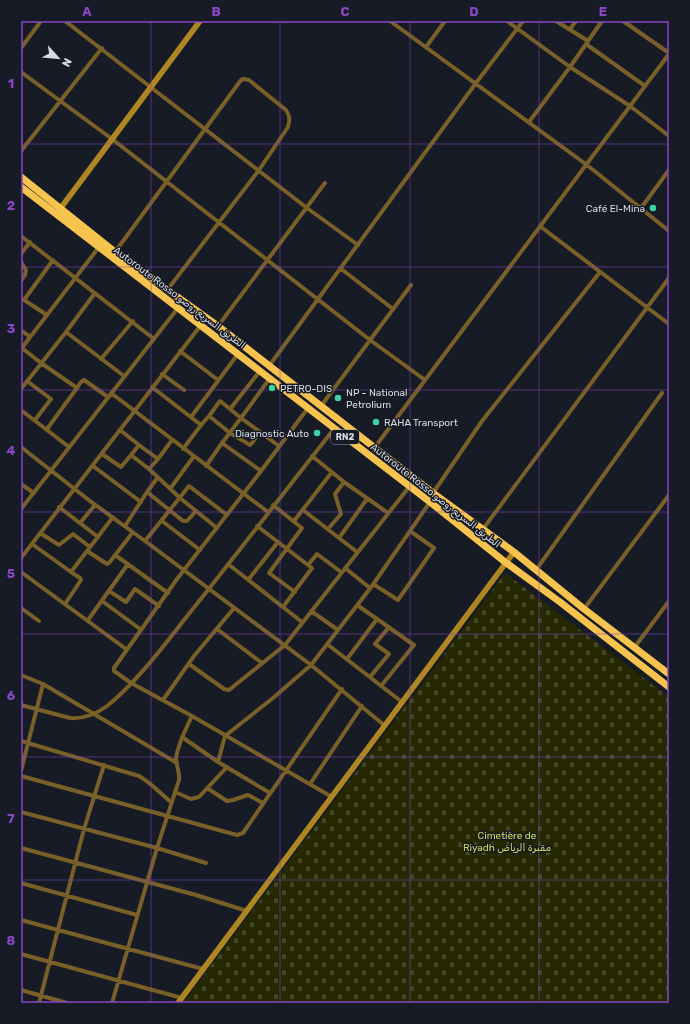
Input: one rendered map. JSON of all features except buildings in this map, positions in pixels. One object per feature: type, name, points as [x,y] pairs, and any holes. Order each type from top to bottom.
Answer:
[{"type":"highway","name":"Autoroute Rosso الطريق السريع روصو","points":[[21,177],[115,252],[218,326],[433,493],[514,552],[634,648],[669,674]]},
{"type":"highway","name":"Autoroute Rosso الطريق السريع روصو","points":[[21,187],[270,378],[505,562],[560,602],[669,687]]},
{"type":"street","points":[[21,48],[41,21]]},
{"type":"street","points":[[65,21],[102,48],[307,208],[358,245]]},
{"type":"street","points":[[60,209],[200,21]]},
{"type":"street","points":[[390,21],[587,165],[669,231]]},
{"type":"street","points":[[426,47],[445,21]]},
{"type":"street","points":[[507,21],[570,67],[630,106],[669,136]]},
{"type":"street","points":[[269,366],[523,21]]},
{"type":"street","points":[[556,21],[570,29],[645,86]]},
{"type":"street","points":[[570,29],[576,21]]},
{"type":"street","points":[[529,122],[602,21]]},
{"type":"street","points":[[375,447],[541,227],[669,53],[623,21]]},
{"type":"street","points":[[21,152],[59,101],[102,48]]},
{"type":"street","points":[[21,72],[112,139],[370,340],[425,380]]},
{"type":"street","points":[[115,252],[241,80],[249,80],[286,110],[289,114],[290,121],[288,127],[259,170],[168,289]]},
{"type":"street","points":[[641,208],[669,170]]},
{"type":"street","points":[[218,326],[325,183]]},
{"type":"street","points":[[541,227],[669,324]]},
{"type":"street","points":[[21,236],[133,321],[154,339]]},
{"type":"street","points":[[21,254],[30,242]]},
{"type":"street","points":[[77,388],[21,348],[99,247]]},
{"type":"street","points":[[47,315],[23,299],[53,260]]},
{"type":"street","points":[[21,262],[26,270],[21,281]]},
{"type":"street","points":[[340,268],[393,309]]},
{"type":"street","points":[[433,493],[486,416],[600,272]]},
{"type":"street","points":[[483,529],[669,278]]},
{"type":"street","points":[[321,406],[411,285]]},
{"type":"street","points":[[21,389],[95,293]]},
{"type":"street","points":[[21,509],[178,308]]},
{"type":"street","points":[[101,359],[133,321]]},
{"type":"street","points":[[21,558],[201,325]]},
{"type":"street","points":[[21,330],[30,337]]},
{"type":"street","points":[[66,332],[124,376]]},
{"type":"street","points":[[180,351],[218,380]]},
{"type":"street","points":[[191,417],[238,354]]},
{"type":"street","points":[[230,409],[260,371]]},
{"type":"street","points":[[162,374],[184,390]]},
{"type":"street","points":[[206,466],[270,378]]},
{"type":"street","points":[[47,429],[84,380],[108,397]]},
{"type":"street","points":[[27,381],[51,399],[35,420]]},
{"type":"street","points":[[152,387],[201,425]]},
{"type":"street","points":[[111,393],[268,512]]},
{"type":"street","points":[[536,570],[662,393]]},
{"type":"street","points":[[183,449],[220,401],[279,446]]},
{"type":"street","points":[[308,408],[159,606],[140,629],[114,668],[114,671],[131,683],[192,716],[332,797]]},
{"type":"street","points":[[21,410],[69,447]]},
{"type":"street","points":[[209,416],[230,433],[250,445],[260,432]]},
{"type":"street","points":[[21,705],[70,718],[94,714],[106,706],[131,683],[160,650],[209,590],[273,505],[334,429]]},
{"type":"street","points":[[120,430],[158,459]]},
{"type":"street","points":[[149,469],[172,440]]},
{"type":"street","points":[[222,443],[260,471]]},
{"type":"street","points":[[102,454],[121,467],[139,445]]},
{"type":"street","points":[[21,447],[95,505],[285,645],[384,725]]},
{"type":"street","points":[[131,455],[217,528]]},
{"type":"street","points":[[170,489],[194,456]]},
{"type":"street","points":[[312,456],[344,482],[388,513]]},
{"type":"street","points":[[92,466],[141,502]]},
{"type":"street","points":[[294,521],[332,472]]},
{"type":"street","points":[[125,526],[158,477]]},
{"type":"street","points":[[328,529],[341,514],[335,494],[344,482]]},
{"type":"street","points":[[21,484],[34,493]]},
{"type":"street","points":[[145,541],[189,486],[227,515]]},
{"type":"street","points":[[189,664],[224,689],[229,690],[285,645],[409,487]]},
{"type":"street","points":[[147,492],[183,521],[187,521],[196,511]]},
{"type":"street","points":[[584,608],[669,496]]},
{"type":"street","points":[[339,538],[367,499]]},
{"type":"street","points":[[218,762],[225,736],[279,693],[311,665],[373,584],[430,502]]},
{"type":"street","points":[[80,523],[95,505]]},
{"type":"street","points":[[273,505],[302,528],[269,573],[295,592]]},
{"type":"street","points":[[59,508],[98,537]]},
{"type":"street","points":[[303,510],[357,552]]},
{"type":"street","points":[[71,572],[113,517]]},
{"type":"street","points":[[162,521],[200,550]]},
{"type":"street","points":[[257,526],[312,568],[283,607]]},
{"type":"street","points":[[373,584],[398,600],[434,548],[410,531]]},
{"type":"street","points":[[87,551],[107,564],[133,532]]},
{"type":"street","points":[[40,533],[59,545],[73,534],[90,547]]},
{"type":"street","points":[[248,580],[278,542]]},
{"type":"street","points":[[32,544],[80,578],[81,580],[65,604]]},
{"type":"street","points":[[21,954],[118,980],[180,1000],[505,562],[514,552]]},
{"type":"street","points":[[116,554],[168,593]]},
{"type":"street","points":[[308,565],[317,554],[341,572]]},
{"type":"street","points":[[88,620],[128,564]]},
{"type":"street","points":[[228,564],[302,622]]},
{"type":"street","points":[[345,568],[370,588]]},
{"type":"street","points":[[21,572],[126,649]]},
{"type":"street","points":[[109,591],[126,602],[135,589],[159,606]]},
{"type":"street","points":[[102,601],[140,629]]},
{"type":"street","points":[[634,648],[669,601]]},
{"type":"street","points":[[357,605],[414,645],[381,686]]},
{"type":"street","points":[[21,608],[40,621]]},
{"type":"street","points":[[163,700],[189,664],[234,608]]},
{"type":"street","points":[[311,611],[338,630]]},
{"type":"street","points":[[347,659],[378,619]]},
{"type":"street","points":[[370,677],[389,654],[376,644],[389,627]]},
{"type":"street","points":[[217,628],[262,663]]},
{"type":"street","points":[[327,644],[402,702]]},
{"type":"street","points":[[21,675],[43,684],[177,762]]},
{"type":"street","points":[[21,770],[38,709],[43,684]]},
{"type":"street","points":[[21,776],[240,835],[342,690]]},
{"type":"street","points":[[310,784],[362,706]]},
{"type":"street","points":[[112,1003],[137,914],[175,792],[179,775],[176,758],[182,737],[192,716]]},
{"type":"street","points":[[182,737],[218,762],[270,793]]},
{"type":"street","points":[[21,741],[131,773],[146,780],[171,802]]},
{"type":"street","points":[[39,1003],[68,896],[84,829],[104,765]]},
{"type":"street","points":[[175,792],[191,799],[195,799],[199,797],[227,767]]},
{"type":"street","points":[[207,788],[227,801],[250,795],[263,803]]},
{"type":"street","points":[[21,812],[157,848],[206,863]]},
{"type":"street","points":[[21,848],[196,895],[247,911]]},
{"type":"street","points":[[21,883],[137,914]]},
{"type":"street","points":[[21,920],[203,969]]},
{"type":"street","points":[[21,990],[67,1003]]},
{"type":"green space","name":"Cimetière de Riyadh مقبرة الرياض","points":[[505,573],[669,697],[669,1003],[183,1003]]},
{"type":"place","name":"Café El-Mina","points":[[653,208]]},
{"type":"place","name":"PETRO-DIS","points":[[272,388]]},
{"type":"place","name":"NP - National Petrolium","points":[[338,398]]},
{"type":"place","name":"RAHA Transport","points":[[376,422]]},
{"type":"place","name":"Diagnostic Auto","points":[[317,433]]}]
